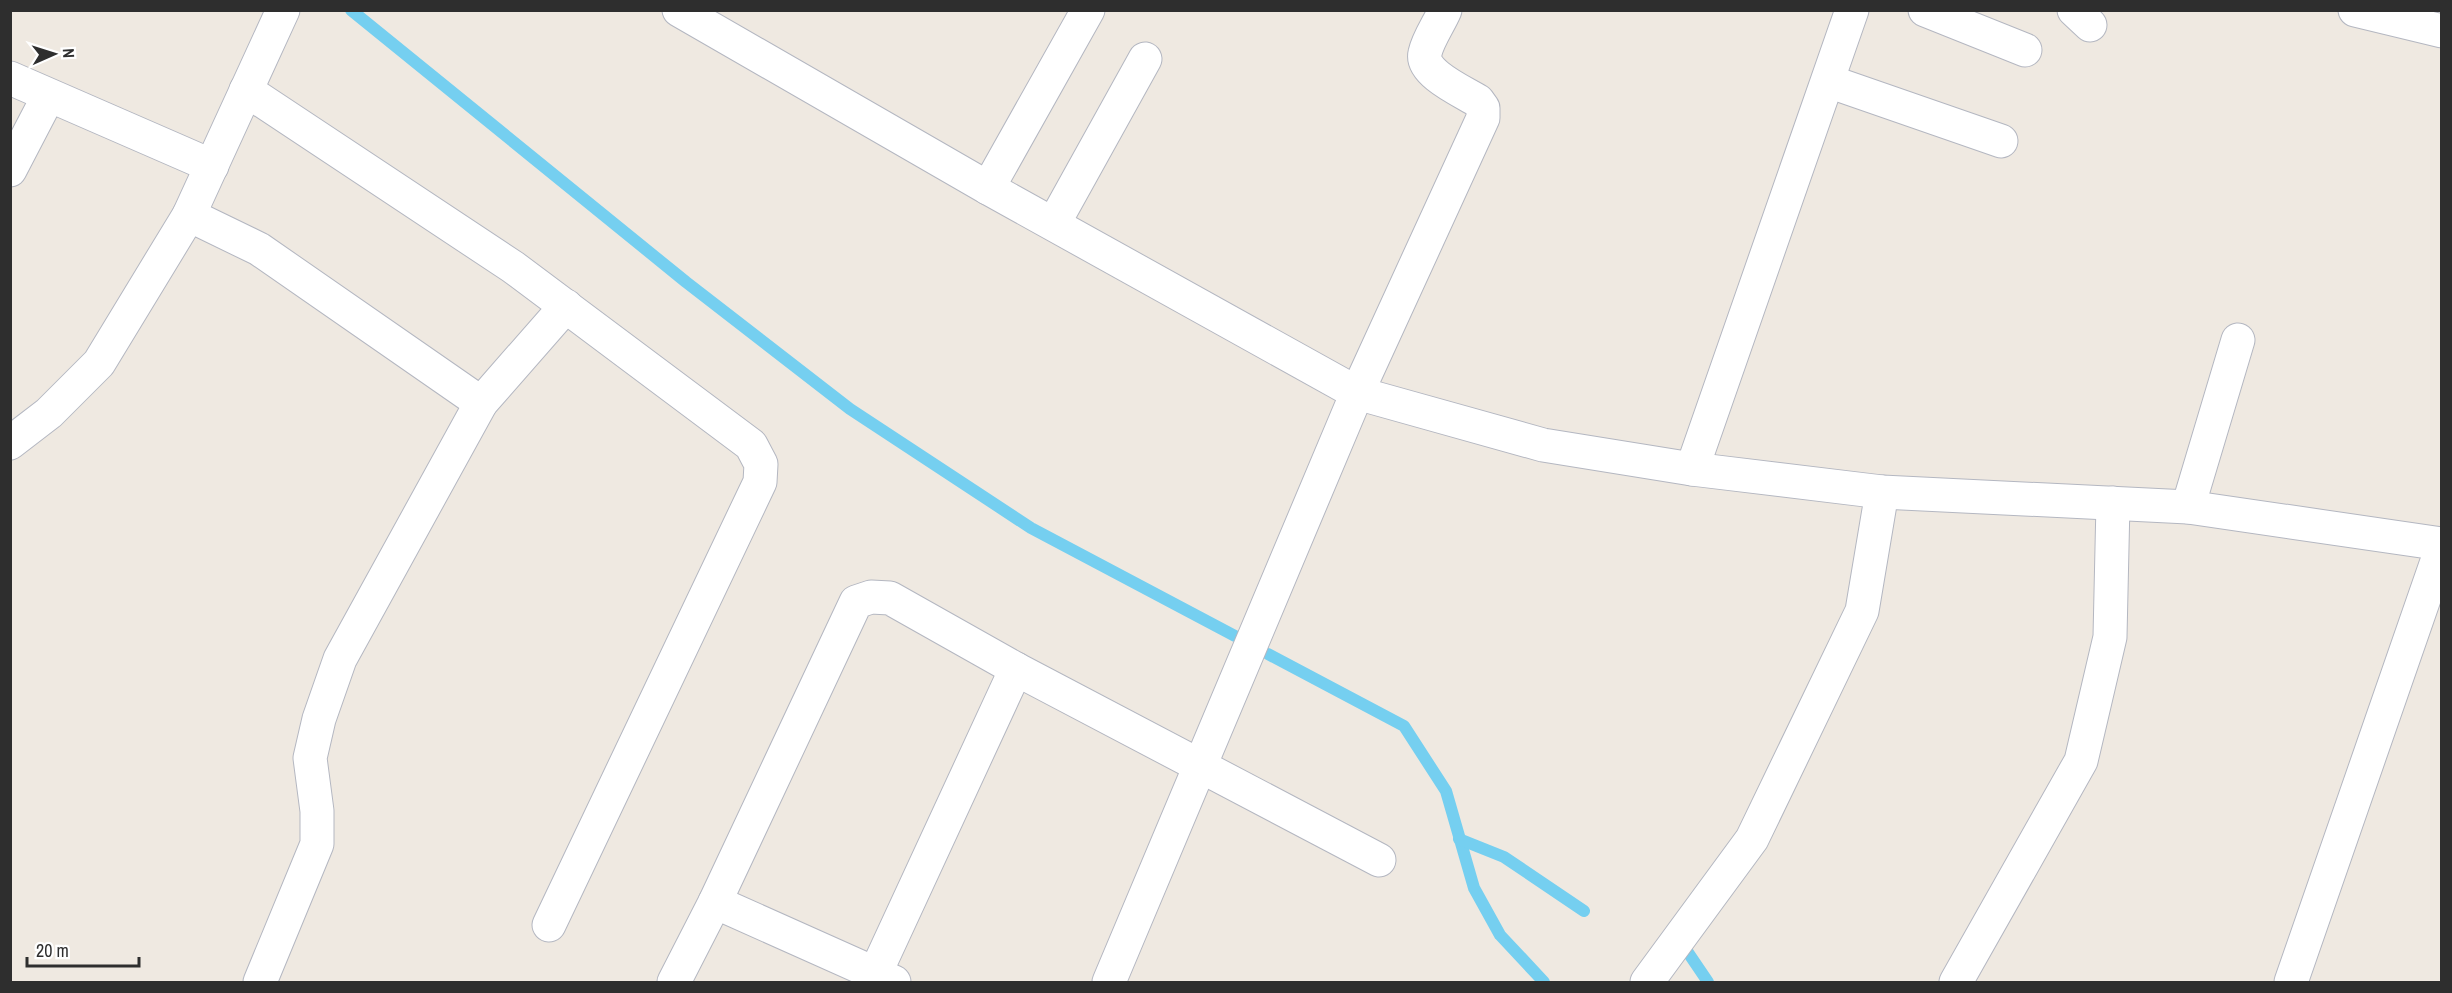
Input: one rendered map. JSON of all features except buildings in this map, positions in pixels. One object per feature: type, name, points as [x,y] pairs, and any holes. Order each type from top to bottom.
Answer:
[{"type":"street","points":[[10,443],[49,413],[99,363],[189,215],[283,10]]},
{"type":"street","points":[[988,188],[1088,10]]},
{"type":"street","points":[[1109,982],[1357,393],[1483,118],[1483,108],[1478,101],[1431,71],[1425,63],[1425,54],[1445,10]]},
{"type":"street","points":[[1692,469],[1852,10]]},
{"type":"street","points":[[1925,10],[2025,50]]},
{"type":"street","points":[[2355,10],[2442,31]]},
{"type":"street","points":[[699,16],[988,188],[1357,393],[1543,445],[1692,469],[1882,492],[2188,507],[2442,545],[2291,982]]},
{"type":"street","points":[[1054,223],[1146,59]]},
{"type":"street","points":[[10,78],[48,97],[212,166]]},
{"type":"street","points":[[1828,81],[2001,141]]},
{"type":"street","points":[[246,90],[513,267],[752,445],[760,464],[760,482],[549,925]]},
{"type":"street","points":[[10,170],[48,97]]},
{"type":"street","points":[[189,215],[259,249],[481,403]]},
{"type":"street","points":[[260,982],[317,844],[318,811],[310,758],[319,719],[340,659],[481,403],[566,306]]},
{"type":"street","points":[[2188,507],[2238,340]]},
{"type":"street","points":[[1647,982],[1752,839],[1862,612],[1882,492]]},
{"type":"street","points":[[1956,982],[2081,761],[2110,637],[2113,503]]},
{"type":"street","points":[[674,982],[715,902],[856,602],[871,597],[890,598],[1016,669],[1379,860]]},
{"type":"street","points":[[715,902],[884,978],[1016,669]]},
{"type":"waterway","points":[[351,10],[686,282],[850,409],[1031,528],[1235,636]]},
{"type":"waterway","points":[[1268,654],[1404,726],[1446,791],[1474,888],[1500,935],[1544,982]]},
{"type":"waterway","points":[[1459,839],[1504,857],[1584,911]]},
{"type":"waterway","points":[[1687,951],[1708,982]]}]
